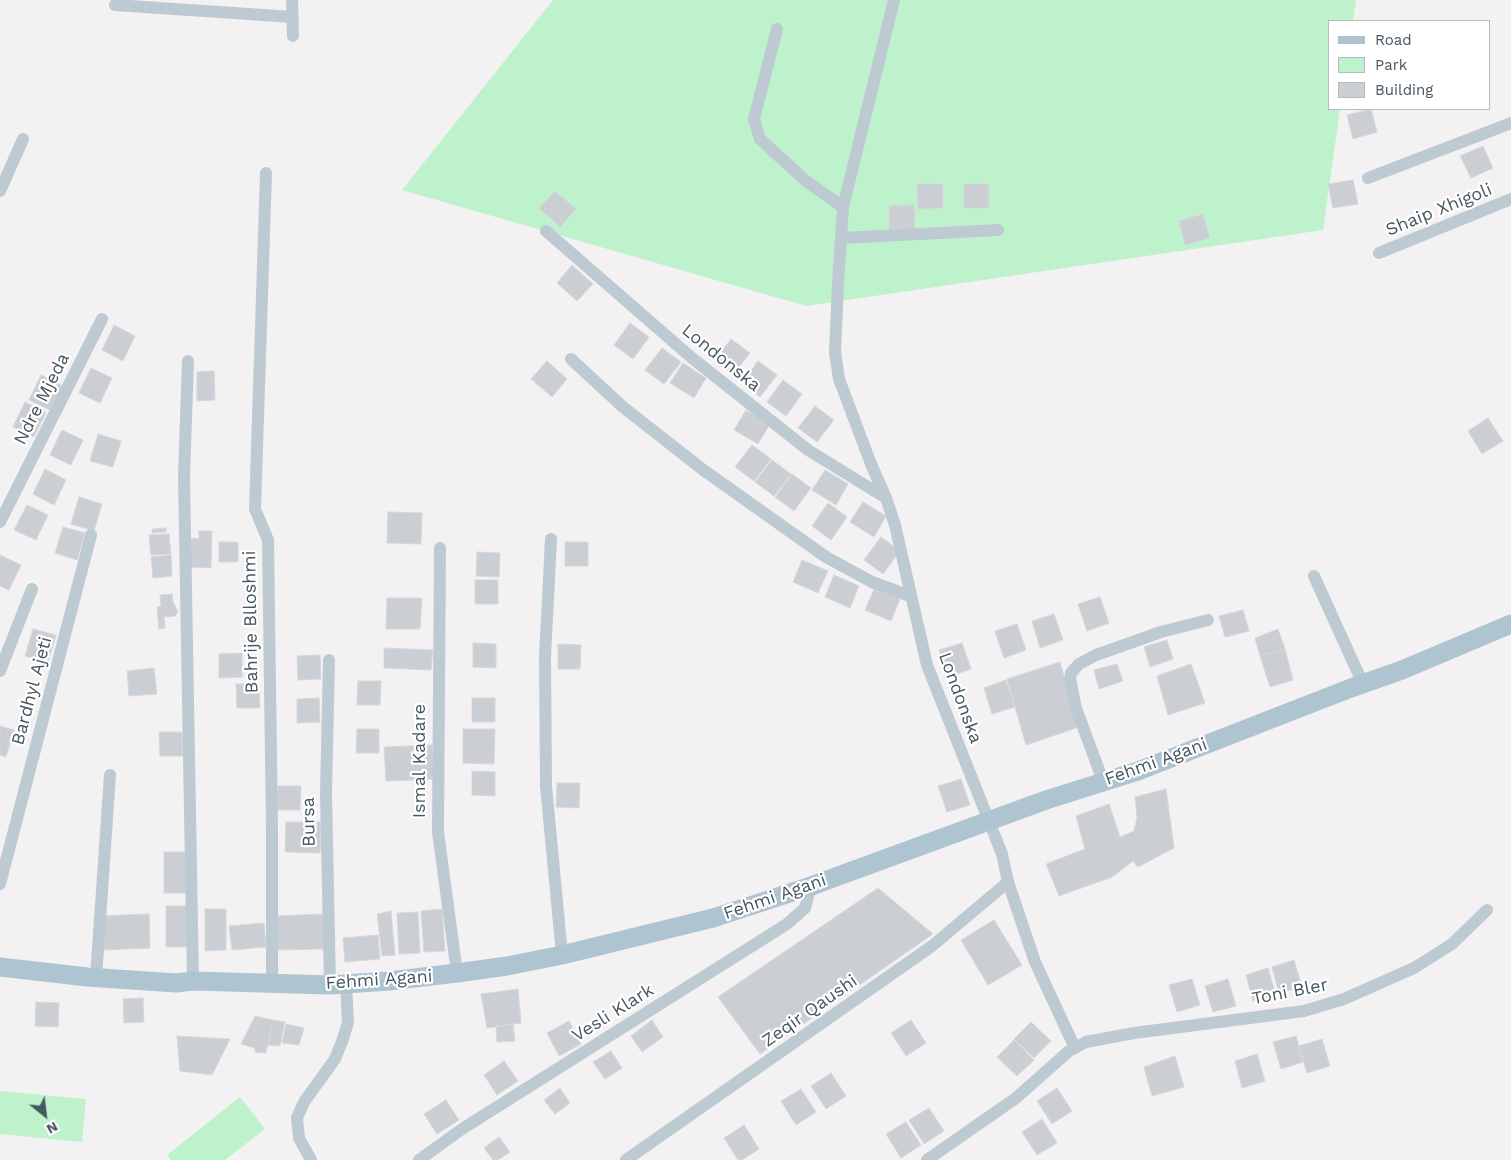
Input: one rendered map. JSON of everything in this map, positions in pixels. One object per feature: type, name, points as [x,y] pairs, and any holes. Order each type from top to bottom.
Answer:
[{"type":"main road","name":"Fehmi Agani","points":[[0,967],[176,984],[193,981],[338,984],[390,981],[457,973],[508,966],[562,955],[713,918],[811,886],[989,821],[1103,781],[1138,771],[1402,670],[1511,624]]},
{"type":"street","points":[[292,0],[293,36]]},
{"type":"street","name":"Londonska","points":[[894,0],[843,207],[836,352],[839,379],[895,525],[927,665],[989,821]]},
{"type":"street","points":[[115,5],[293,17]]},
{"type":"street","points":[[777,29],[754,119],[760,139],[806,181],[843,207]]},
{"type":"street","points":[[1368,178],[1511,123]]},
{"type":"street","points":[[0,191],[23,139]]},
{"type":"street","name":"Bahrije Blloshmi","points":[[266,173],[255,509],[268,540],[272,984]]},
{"type":"street","name":"Shaip Xhigoli","points":[[1380,253],[1511,199]]},
{"type":"street","points":[[841,238],[998,230]]},
{"type":"street","name":"Londonska","points":[[546,231],[692,358],[808,450],[886,498]]},
{"type":"street","name":"Ndre Mjeda","points":[[0,522],[102,319]]},
{"type":"street","points":[[571,358],[624,407],[702,469],[826,557],[872,582],[910,596]]},
{"type":"street","points":[[188,361],[184,476],[193,981]]},
{"type":"street","name":"Bardhyl Ajeti","points":[[0,884],[91,535]]},
{"type":"street","points":[[551,539],[545,657],[546,786],[562,955]]},
{"type":"street","name":"Ismal Kadare","points":[[440,548],[438,832],[457,973]]},
{"type":"street","points":[[1314,576],[1363,684]]},
{"type":"street","points":[[0,671],[32,589]]},
{"type":"street","points":[[1103,781],[1076,708],[1070,679],[1071,673],[1079,664],[1096,655],[1162,632],[1208,620]]},
{"type":"street","name":"Bursa","points":[[311,1160],[299,1138],[297,1118],[304,1102],[335,1060],[348,1022],[338,984],[326,793],[329,660]]},
{"type":"street","points":[[96,977],[110,775]]},
{"type":"street","points":[[989,821],[1002,854],[1008,882],[1035,962],[1076,1048]]},
{"type":"street","name":"Zeqir Qaushi","points":[[626,1160],[932,946],[1008,882]]},
{"type":"street","name":"Vesli Klark","points":[[419,1160],[462,1129],[787,924],[805,908],[811,886]]},
{"type":"street","name":"Toni Bler","points":[[927,1160],[1016,1098],[1069,1051],[1086,1042],[1134,1033],[1304,1011],[1344,999],[1414,968],[1452,944],[1487,910]]},
{"type":"green space","points":[[553,0],[1356,0],[1353,20],[1328,20],[1328,110],[1340,110],[1323,230],[806,306],[402,190]]},
{"type":"green space","points":[[0,1091],[86,1099],[82,1142],[0,1134]]},
{"type":"green space","points":[[240,1097],[265,1129],[225,1160],[171,1160],[167,1155]]},
{"type":"building","points":[[1371,110],[1377,132],[1353,139],[1347,115]]},
{"type":"building","points":[[1483,146],[1493,168],[1471,178],[1460,156]]},
{"type":"building","points":[[1353,180],[1358,204],[1333,208],[1328,184]]},
{"type":"building","points":[[917,184],[943,184],[943,208],[918,209]]},
{"type":"building","points":[[964,184],[989,184],[989,208],[964,208]]},
{"type":"building","points":[[555,191],[576,209],[560,227],[539,208]]},
{"type":"building","points":[[914,205],[915,230],[889,230],[889,206]]},
{"type":"building","points":[[1203,214],[1210,238],[1185,245],[1179,221]]},
{"type":"building","points":[[572,265],[593,284],[577,301],[557,283]]},
{"type":"building","points":[[630,323],[649,337],[633,359],[614,345]]},
{"type":"building","points":[[114,325],[135,336],[123,361],[102,350]]},
{"type":"building","points":[[731,339],[750,353],[733,375],[714,361]]},
{"type":"building","points":[[662,348],[681,362],[664,384],[645,370]]},
{"type":"building","points":[[547,361],[567,379],[552,397],[531,379]]},
{"type":"building","points":[[758,361],[777,375],[760,397],[742,383]]},
{"type":"building","points":[[683,363],[706,378],[694,398],[670,383]]},
{"type":"building","points":[[91,368],[112,378],[100,403],[79,393]]},
{"type":"building","points":[[214,371],[215,400],[197,401],[197,372]]},
{"type":"building","points":[[41,375],[62,385],[50,410],[29,400]]},
{"type":"building","points":[[783,380],[802,394],[786,416],[767,402]]},
{"type":"building","points":[[25,402],[46,413],[34,437],[13,427]]},
{"type":"building","points":[[815,406],[834,420],[817,442],[798,428]]},
{"type":"building","points":[[746,410],[770,424],[758,444],[734,430]]},
{"type":"building","points":[[1488,418],[1503,441],[1482,454],[1468,431]]},
{"type":"building","points":[[62,430],[83,440],[71,465],[50,455]]},
{"type":"building","points":[[98,434],[121,441],[113,467],[90,461]]},
{"type":"building","points":[[752,445],[771,459],[754,481],[735,467]]},
{"type":"building","points":[[772,460],[791,474],[774,496],[755,482]]},
{"type":"building","points":[[45,469],[66,480],[54,505],[33,494]]},
{"type":"building","points":[[825,470],[848,484],[836,505],[812,490]]},
{"type":"building","points":[[792,474],[811,488],[794,511],[775,497]]},
{"type":"building","points":[[79,497],[102,504],[94,531],[71,524]]},
{"type":"building","points":[[863,502],[886,516],[874,537],[850,522]]},
{"type":"building","points":[[828,503],[847,517],[831,540],[812,526]]},
{"type":"building","points":[[27,505],[48,515],[36,540],[14,530]]},
{"type":"building","points":[[388,512],[422,513],[421,544],[387,543]]},
{"type":"building","points":[[63,527],[85,533],[77,560],[55,553]]},
{"type":"building","points":[[166,528],[166,532],[152,533],[152,529]]},
{"type":"building","points":[[199,531],[212,531],[211,568],[189,567],[189,538],[199,539]]},
{"type":"building","points":[[169,534],[171,554],[151,555],[149,535]]},
{"type":"building","points":[[881,537],[900,551],[883,574],[864,560]]},
{"type":"building","points":[[219,542],[238,542],[238,562],[219,562]]},
{"type":"building","points":[[565,542],[588,542],[588,566],[565,566]]},
{"type":"building","points":[[477,552],[500,553],[499,577],[476,576]]},
{"type":"building","points":[[0,555],[21,565],[9,590],[0,586]]},
{"type":"building","points":[[171,555],[172,576],[153,578],[151,557]]},
{"type":"building","points":[[802,560],[828,571],[818,593],[793,582]]},
{"type":"building","points":[[834,575],[859,586],[850,608],[825,597]]},
{"type":"building","points":[[475,580],[498,580],[498,604],[475,604]]},
{"type":"building","points":[[874,589],[900,599],[891,621],[865,610]]},
{"type":"building","points":[[172,594],[173,602],[178,612],[175,616],[164,617],[165,628],[159,629],[157,607],[161,606],[160,595]]},
{"type":"building","points":[[1100,597],[1109,623],[1087,631],[1078,604]]},
{"type":"building","points":[[387,598],[422,598],[420,629],[386,629]]},
{"type":"building","points":[[1243,610],[1249,631],[1225,637],[1219,616]]},
{"type":"building","points":[[1054,614],[1063,640],[1040,648],[1032,621]]},
{"type":"building","points":[[1017,624],[1026,650],[1004,658],[995,631]]},
{"type":"building","points":[[33,629],[56,635],[48,662],[25,656]]},
{"type":"building","points":[[1278,629],[1285,649],[1260,656],[1255,638]]},
{"type":"building","points":[[1167,640],[1173,659],[1150,667],[1144,647]]},
{"type":"building","points":[[473,643],[496,644],[496,668],[473,667]]},
{"type":"building","points":[[962,643],[971,669],[948,677],[939,650]]},
{"type":"building","points":[[558,644],[581,645],[580,669],[558,669]]},
{"type":"building","points":[[384,648],[433,650],[431,670],[384,668]]},
{"type":"building","points":[[1285,649],[1293,680],[1270,687],[1260,656]]},
{"type":"building","points":[[242,653],[242,677],[219,678],[219,654]]},
{"type":"building","points":[[320,655],[321,679],[298,680],[297,656]]},
{"type":"building","points":[[1060,662],[1079,727],[1026,745],[1007,679]]},
{"type":"building","points":[[1117,664],[1123,681],[1099,689],[1094,670]]},
{"type":"building","points":[[1191,664],[1205,703],[1168,715],[1157,676]]},
{"type":"building","points":[[154,668],[157,694],[129,696],[127,671]]},
{"type":"building","points":[[1006,680],[1015,707],[992,714],[984,688]]},
{"type":"building","points":[[358,681],[381,681],[380,705],[357,705]]},
{"type":"building","points":[[236,684],[259,684],[260,708],[237,708]]},
{"type":"building","points":[[319,698],[320,722],[297,723],[297,699]]},
{"type":"building","points":[[472,698],[495,698],[495,722],[472,722]]},
{"type":"building","points":[[0,726],[14,730],[6,757],[0,755]]},
{"type":"building","points":[[357,729],[379,729],[379,753],[356,753]]},
{"type":"building","points":[[463,729],[495,729],[494,764],[463,763]]},
{"type":"building","points":[[159,732],[182,732],[183,756],[160,756]]},
{"type":"building","points":[[432,745],[434,779],[386,781],[384,747]]},
{"type":"building","points":[[472,771],[495,772],[495,796],[472,795]]},
{"type":"building","points":[[961,779],[970,805],[947,812],[938,786]]},
{"type":"building","points":[[557,783],[580,783],[579,808],[556,807]]},
{"type":"building","points":[[278,786],[301,786],[300,810],[277,810]]},
{"type":"building","points":[[1166,789],[1174,848],[1138,867],[1133,861],[1112,877],[1059,896],[1046,864],[1085,849],[1076,816],[1109,804],[1120,837],[1134,831],[1137,818],[1135,797]]},
{"type":"building","points":[[286,822],[321,822],[320,853],[285,852]]},
{"type":"building","points":[[164,852],[186,852],[186,893],[164,893]]},
{"type":"building","points":[[878,888],[933,934],[760,1054],[718,997]]},
{"type":"building","points":[[166,906],[187,906],[187,947],[166,947]]},
{"type":"building","points":[[205,909],[226,909],[226,950],[205,951]]},
{"type":"building","points":[[442,909],[445,951],[424,952],[421,911]]},
{"type":"building","points":[[391,911],[395,955],[382,956],[377,914]]},
{"type":"building","points":[[418,912],[420,953],[399,954],[397,913]]},
{"type":"building","points":[[149,914],[150,948],[103,950],[101,916]]},
{"type":"building","points":[[324,914],[325,949],[278,950],[276,916]]},
{"type":"building","points":[[994,920],[1022,965],[988,985],[961,940]]},
{"type":"building","points":[[264,923],[266,947],[232,950],[229,926]]},
{"type":"building","points":[[378,935],[380,959],[345,962],[343,938]]},
{"type":"building","points":[[1294,960],[1302,987],[1279,993],[1272,967]]},
{"type":"building","points":[[1268,968],[1276,995],[1253,1001],[1246,975]]},
{"type":"building","points":[[1192,979],[1200,1005],[1177,1012],[1169,985]]},
{"type":"building","points":[[1228,979],[1236,1006],[1213,1012],[1205,986]]},
{"type":"building","points":[[518,989],[521,1023],[487,1028],[481,994]]},
{"type":"building","points":[[143,998],[144,1022],[124,1023],[123,999]]},
{"type":"building","points":[[36,1002],[59,1003],[58,1027],[35,1026]]},
{"type":"building","points":[[255,1016],[273,1020],[266,1053],[255,1052],[255,1048],[241,1044]]},
{"type":"building","points":[[273,1020],[285,1022],[280,1046],[268,1045]]},
{"type":"building","points":[[652,1020],[663,1037],[642,1052],[631,1036]]},
{"type":"building","points":[[911,1020],[926,1043],[906,1056],[891,1033]]},
{"type":"building","points":[[569,1021],[581,1044],[559,1056],[547,1033]]},
{"type":"building","points":[[1031,1022],[1051,1041],[1034,1058],[1014,1039]]},
{"type":"building","points":[[286,1024],[304,1028],[299,1045],[282,1043]]},
{"type":"building","points":[[513,1024],[515,1041],[497,1042],[496,1026]]},
{"type":"building","points":[[177,1036],[230,1039],[212,1075],[180,1071]]},
{"type":"building","points":[[1296,1036],[1303,1062],[1281,1069],[1273,1042]]},
{"type":"building","points":[[1322,1039],[1330,1066],[1307,1073],[1299,1046]]},
{"type":"building","points":[[1014,1040],[1034,1060],[1017,1076],[997,1057]]},
{"type":"building","points":[[611,1051],[622,1068],[605,1079],[593,1062]]},
{"type":"building","points":[[1257,1054],[1265,1081],[1242,1088],[1235,1061]]},
{"type":"building","points":[[1175,1056],[1184,1087],[1152,1096],[1144,1067]]},
{"type":"building","points":[[504,1061],[518,1081],[497,1095],[484,1075]]},
{"type":"building","points":[[831,1073],[846,1096],[826,1109],[811,1086]]},
{"type":"building","points":[[560,1088],[570,1103],[555,1114],[544,1100]]},
{"type":"building","points":[[1057,1088],[1072,1111],[1052,1124],[1037,1101]]},
{"type":"building","points":[[801,1089],[816,1112],[796,1125],[781,1101]]},
{"type":"building","points":[[446,1100],[459,1120],[437,1134],[424,1114]]},
{"type":"building","points":[[929,1108],[944,1131],[924,1144],[909,1120]]},
{"type":"building","points":[[1042,1119],[1057,1143],[1037,1155],[1022,1132]]},
{"type":"building","points":[[906,1122],[921,1145],[901,1158],[886,1134]]},
{"type":"building","points":[[744,1125],[759,1149],[742,1160],[738,1160],[724,1138]]},
{"type":"building","points":[[499,1137],[510,1152],[498,1160],[493,1160],[484,1148]]}]
